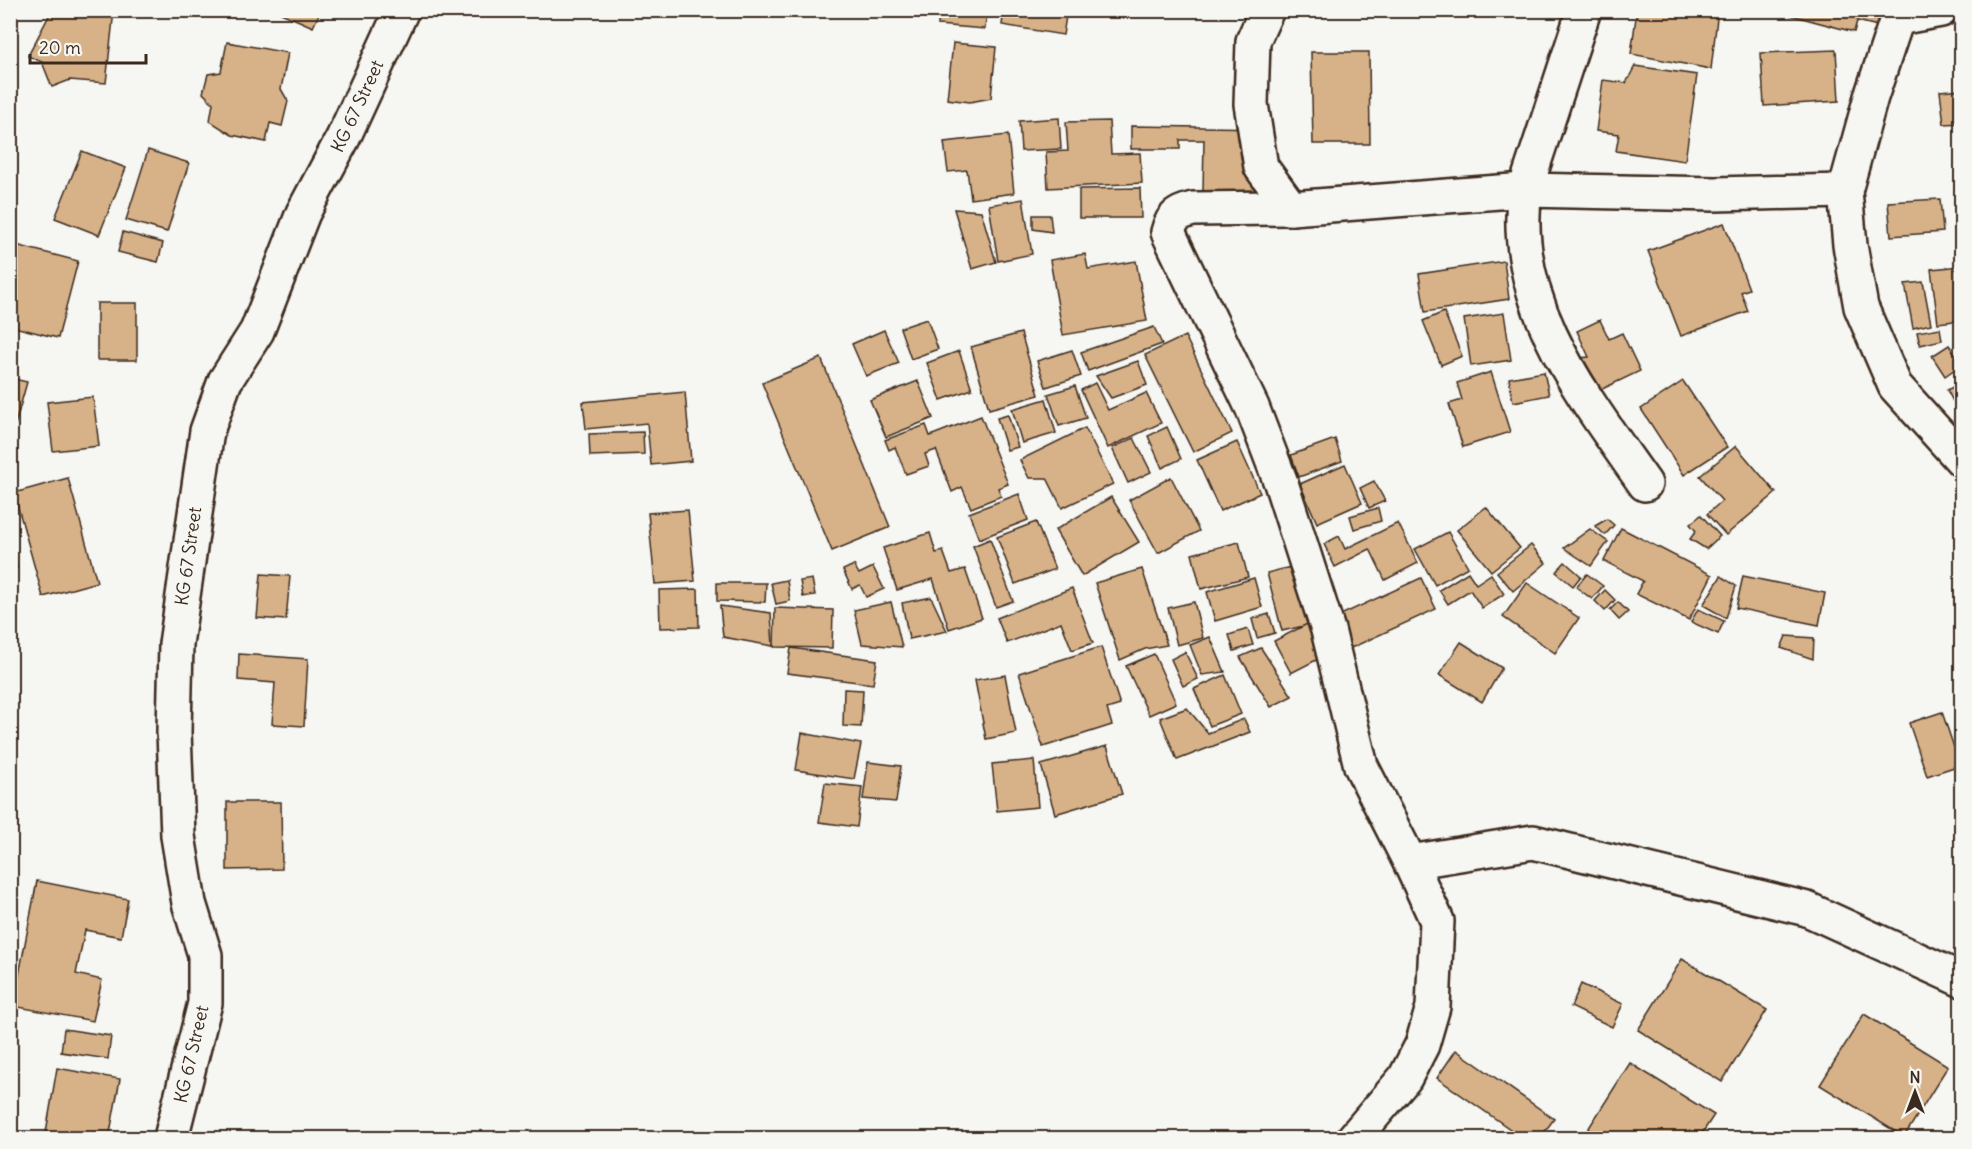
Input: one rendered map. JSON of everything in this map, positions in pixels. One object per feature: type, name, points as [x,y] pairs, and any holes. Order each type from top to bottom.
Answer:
[{"type":"street","name":"KG 67 Street","points":[[171,1138],[205,1003],[205,955],[189,903],[178,836],[174,732],[176,644],[207,431],[225,381],[257,332],[303,213],[343,138],[402,10]]},
{"type":"street","points":[[1267,10],[1254,41],[1251,104],[1261,167],[1292,208]]},
{"type":"street","points":[[1584,10],[1525,190],[1521,218],[1525,263],[1542,320],[1582,394],[1645,484]]},
{"type":"street","points":[[1941,10],[1899,14],[1845,191],[1850,245],[1861,307],[1895,386],[1962,460]]},
{"type":"street","points":[[1354,1138],[1405,1078],[1422,1045],[1433,1007],[1437,921],[1361,766],[1328,630],[1277,472],[1252,407],[1168,232],[1171,221],[1178,213],[1193,209],[1292,208],[1525,190],[1715,194],[1845,191]]},
{"type":"street","points":[[1410,862],[1533,842],[1807,909],[1962,980]]},
{"type":"building","points":[[52,10],[114,10],[106,83],[70,80],[52,87],[42,62],[28,56]]},
{"type":"building","points":[[274,10],[321,10],[313,27]]},
{"type":"building","points":[[939,10],[987,10],[985,29],[938,25]]},
{"type":"building","points":[[1004,10],[1067,10],[1063,35],[1002,25]]},
{"type":"building","points":[[1637,10],[1718,10],[1711,69],[1631,54]]},
{"type":"building","points":[[1772,10],[1882,10],[1878,26],[1857,21],[1854,32]]},
{"type":"building","points":[[227,42],[288,53],[281,89],[288,101],[282,126],[270,123],[266,142],[232,135],[210,121],[213,103],[203,93],[208,74],[221,72]]},
{"type":"building","points":[[953,43],[996,47],[991,98],[970,102],[947,99]]},
{"type":"building","points":[[1836,50],[1839,101],[1764,106],[1761,53]]},
{"type":"building","points":[[1311,52],[1369,52],[1370,144],[1313,144]]},
{"type":"building","points":[[1635,66],[1697,75],[1685,161],[1616,151],[1619,134],[1596,131],[1603,80],[1626,83]]},
{"type":"building","points":[[1962,89],[1962,123],[1944,124],[1940,91]]},
{"type":"building","points":[[1059,118],[1061,149],[1021,151],[1019,121]]},
{"type":"building","points":[[1109,121],[1111,154],[1140,153],[1142,183],[1048,188],[1046,152],[1068,151],[1066,122]]},
{"type":"building","points":[[1131,126],[1271,128],[1258,166],[1258,192],[1203,191],[1204,140],[1180,140],[1180,149],[1131,149]]},
{"type":"building","points":[[1008,135],[1014,193],[971,199],[967,170],[948,172],[944,142]]},
{"type":"building","points":[[148,150],[189,163],[167,232],[126,220]]},
{"type":"building","points":[[82,151],[126,168],[99,235],[55,218]]},
{"type":"building","points":[[1140,188],[1141,218],[1079,218],[1079,189]]},
{"type":"building","points":[[1023,199],[1032,254],[998,261],[989,205]]},
{"type":"building","points":[[1940,199],[1943,232],[1891,236],[1888,202]]},
{"type":"building","points":[[954,209],[981,211],[996,262],[972,269]]},
{"type":"building","points":[[1033,215],[1050,215],[1052,232],[1033,229]]},
{"type":"building","points":[[1724,223],[1749,289],[1741,292],[1748,311],[1681,336],[1648,251]]},
{"type":"building","points":[[123,232],[163,243],[158,262],[118,252]]},
{"type":"building","points":[[16,245],[78,261],[58,338],[10,326],[10,267]]},
{"type":"building","points":[[1085,254],[1088,269],[1136,261],[1147,321],[1063,335],[1050,260]]},
{"type":"building","points":[[1504,261],[1509,299],[1425,312],[1419,274]]},
{"type":"building","points":[[1962,266],[1962,320],[1938,323],[1931,269]]},
{"type":"building","points":[[1923,282],[1931,324],[1913,328],[1905,284]]},
{"type":"building","points":[[97,303],[137,303],[137,360],[97,360]]},
{"type":"building","points":[[1444,312],[1462,356],[1441,365],[1423,321]]},
{"type":"building","points":[[1504,313],[1511,360],[1471,366],[1464,319]]},
{"type":"building","points":[[927,319],[938,349],[911,359],[900,328]]},
{"type":"building","points":[[1600,320],[1609,339],[1622,333],[1640,371],[1596,392],[1580,358],[1589,357],[1577,331]]},
{"type":"building","points":[[1154,327],[1162,344],[1088,371],[1081,352]]},
{"type":"building","points":[[1940,328],[1942,340],[1920,345],[1917,332]]},
{"type":"building","points":[[884,330],[899,363],[866,376],[852,344]]},
{"type":"building","points":[[1021,333],[1039,395],[989,409],[971,347]]},
{"type":"building","points":[[1185,336],[1232,433],[1193,452],[1145,355]]},
{"type":"building","points":[[1949,345],[1962,364],[1945,376],[1932,356]]},
{"type":"building","points":[[1072,350],[1081,376],[1046,387],[1037,361]]},
{"type":"building","points":[[959,351],[972,389],[941,400],[927,363]]},
{"type":"building","points":[[821,358],[890,527],[832,551],[762,383]]},
{"type":"building","points":[[1138,361],[1147,385],[1111,398],[1096,376]]},
{"type":"building","points":[[1491,372],[1510,432],[1463,447],[1449,404],[1462,400],[1457,383]]},
{"type":"building","points":[[1544,372],[1549,395],[1513,402],[1509,378]]},
{"type":"building","points":[[10,378],[27,382],[11,439],[10,439]]},
{"type":"building","points":[[918,381],[933,418],[886,437],[870,400]]},
{"type":"building","points":[[1683,381],[1727,447],[1684,475],[1641,409]]},
{"type":"building","points":[[1962,382],[1962,418],[1947,390]]},
{"type":"building","points":[[1095,383],[1108,410],[1146,393],[1161,423],[1108,448],[1081,390]]},
{"type":"building","points":[[1075,386],[1086,418],[1059,426],[1048,394]]},
{"type":"building","points":[[685,392],[691,461],[651,465],[647,423],[586,429],[583,402]]},
{"type":"building","points":[[93,397],[99,446],[53,451],[47,402]]},
{"type":"building","points":[[1046,399],[1056,433],[1022,443],[1012,409]]},
{"type":"building","points":[[1008,415],[1018,447],[1007,450],[997,418]]},
{"type":"building","points":[[981,416],[1008,484],[998,488],[1001,496],[971,508],[962,487],[952,492],[936,450],[925,454],[929,466],[906,474],[895,447],[889,450],[885,440],[926,425],[930,436]]},
{"type":"building","points":[[1167,427],[1181,459],[1162,468],[1148,436]]},
{"type":"building","points":[[1085,428],[1113,484],[1062,508],[1047,478],[1029,478],[1020,460]]},
{"type":"building","points":[[643,432],[644,454],[590,456],[589,434]]},
{"type":"building","points":[[1134,438],[1151,472],[1128,483],[1112,448]]},
{"type":"building","points":[[1335,439],[1342,461],[1299,477],[1291,455]]},
{"type":"building","points":[[1237,442],[1260,493],[1220,511],[1197,460]]},
{"type":"building","points":[[1736,446],[1776,493],[1726,535],[1707,514],[1722,501],[1700,476]]},
{"type":"building","points":[[1345,464],[1362,503],[1317,523],[1300,484]]},
{"type":"building","points":[[1171,477],[1199,531],[1158,553],[1129,500]]},
{"type":"building","points":[[68,478],[97,582],[43,597],[14,493]]},
{"type":"building","points":[[1374,481],[1385,501],[1369,508],[1360,488]]},
{"type":"building","points":[[1019,494],[1028,520],[979,539],[969,513]]},
{"type":"building","points":[[1111,497],[1139,542],[1082,576],[1055,530]]},
{"type":"building","points":[[1486,507],[1520,548],[1491,571],[1457,530]]},
{"type":"building","points":[[1378,508],[1381,521],[1354,529],[1350,516]]},
{"type":"building","points":[[688,510],[695,581],[655,584],[648,513]]},
{"type":"building","points":[[1701,515],[1720,536],[1706,549],[1690,539],[1696,531],[1690,524]]},
{"type":"building","points":[[1607,519],[1614,525],[1605,535],[1595,526]]},
{"type":"building","points":[[10,520],[17,568],[10,569]]},
{"type":"building","points":[[1036,522],[1055,569],[1015,584],[997,537]]},
{"type":"building","points":[[1398,523],[1418,563],[1385,580],[1370,549],[1335,567],[1324,544],[1339,536],[1345,549]]},
{"type":"building","points":[[1621,528],[1712,575],[1689,620],[1636,594],[1643,581],[1604,561]]},
{"type":"building","points":[[1590,529],[1608,542],[1591,566],[1564,548]]},
{"type":"building","points":[[1448,532],[1468,567],[1435,585],[1415,549]]},
{"type":"building","points":[[930,533],[936,553],[943,551],[951,573],[965,569],[982,618],[949,629],[933,579],[897,590],[883,548]]},
{"type":"building","points":[[990,539],[1013,601],[996,607],[973,546]]},
{"type":"building","points":[[1239,542],[1248,577],[1201,589],[1192,554]]},
{"type":"building","points":[[1531,545],[1546,563],[1513,591],[1497,572]]},
{"type":"building","points":[[1565,562],[1581,576],[1573,586],[1556,572]]},
{"type":"building","points":[[854,565],[859,574],[873,567],[884,589],[866,597],[860,585],[852,589],[843,570]]},
{"type":"building","points":[[1291,567],[1308,625],[1282,631],[1267,573]]},
{"type":"building","points":[[1142,569],[1167,645],[1145,649],[1120,660],[1095,583]]},
{"type":"building","points":[[1468,572],[1476,584],[1491,574],[1504,594],[1482,608],[1470,590],[1448,604],[1439,590]]},
{"type":"building","points":[[261,574],[290,576],[286,620],[257,618]]},
{"type":"building","points":[[1587,574],[1603,586],[1592,599],[1576,587]]},
{"type":"building","points":[[1721,576],[1736,586],[1726,618],[1703,605]]},
{"type":"building","points":[[1743,576],[1825,593],[1819,625],[1736,608]]},
{"type":"building","points":[[1254,578],[1262,607],[1215,621],[1207,592]]},
{"type":"building","points":[[1421,578],[1436,609],[1351,648],[1336,617]]},
{"type":"building","points":[[812,579],[815,595],[803,597],[800,581]]},
{"type":"building","points":[[787,580],[790,601],[776,604],[771,583]]},
{"type":"building","points":[[717,583],[766,583],[765,602],[717,601]]},
{"type":"building","points":[[1527,583],[1579,618],[1555,653],[1503,617]]},
{"type":"building","points":[[1072,588],[1093,643],[1072,650],[1061,622],[1007,643],[997,618]]},
{"type":"building","points":[[698,589],[699,627],[660,628],[659,590]]},
{"type":"building","points":[[1605,590],[1615,600],[1605,611],[1595,601]]},
{"type":"building","points":[[931,597],[947,631],[909,639],[902,603]]},
{"type":"building","points":[[891,602],[902,647],[862,644],[854,610]]},
{"type":"building","points":[[1194,602],[1203,638],[1177,645],[1168,608]]},
{"type":"building","points":[[1618,602],[1628,612],[1619,620],[1610,610]]},
{"type":"building","points":[[720,606],[771,613],[773,646],[723,637]]},
{"type":"building","points":[[775,608],[833,610],[832,648],[774,647]]},
{"type":"building","points":[[1698,609],[1724,621],[1718,634],[1691,622]]},
{"type":"building","points":[[1269,614],[1275,633],[1257,638],[1252,619]]},
{"type":"building","points":[[1313,621],[1330,653],[1291,673],[1274,641]]},
{"type":"building","points":[[1248,629],[1253,645],[1234,651],[1229,635]]},
{"type":"building","points":[[1786,636],[1814,638],[1813,659],[1781,648]]},
{"type":"building","points":[[1210,637],[1225,672],[1202,675],[1190,645]]},
{"type":"building","points":[[1461,642],[1502,668],[1482,702],[1439,675]]},
{"type":"building","points":[[1101,647],[1120,705],[1107,709],[1112,725],[1043,747],[1019,673]]},
{"type":"building","points":[[791,648],[877,660],[873,684],[787,673]]},
{"type":"building","points":[[1261,648],[1292,696],[1271,707],[1240,657]]},
{"type":"building","points":[[1185,652],[1198,679],[1183,686],[1171,659]]},
{"type":"building","points":[[239,654],[308,659],[304,726],[272,724],[275,683],[238,680]]},
{"type":"building","points":[[1154,654],[1176,703],[1149,715],[1126,666]]},
{"type":"building","points":[[1005,675],[1016,733],[986,739],[975,680]]},
{"type":"building","points":[[1225,675],[1241,714],[1210,726],[1194,689]]},
{"type":"building","points":[[844,689],[863,690],[861,727],[843,726]]},
{"type":"building","points":[[1187,708],[1208,733],[1244,719],[1250,732],[1177,760],[1160,718]]},
{"type":"building","points":[[1942,712],[1960,765],[1927,776],[1909,723]]},
{"type":"building","points":[[802,733],[861,744],[854,779],[796,770]]},
{"type":"building","points":[[1107,746],[1122,794],[1055,814],[1041,765]]},
{"type":"building","points":[[1034,760],[1038,807],[997,811],[992,764]]},
{"type":"building","points":[[868,762],[901,766],[896,802],[863,799]]},
{"type":"building","points":[[825,783],[862,787],[857,827],[819,822]]},
{"type":"building","points":[[227,802],[281,802],[282,869],[227,870]]},
{"type":"building","points":[[37,881],[128,899],[121,937],[85,930],[76,974],[102,980],[93,1021],[13,1006]]},
{"type":"building","points":[[1682,959],[1767,1010],[1722,1082],[1638,1030]]},
{"type":"building","points":[[1581,984],[1623,1004],[1612,1027],[1571,1007]]},
{"type":"building","points":[[1864,1014],[1948,1066],[1904,1137],[1820,1085]]},
{"type":"building","points":[[64,1029],[111,1036],[108,1059],[61,1052]]},
{"type":"building","points":[[1456,1050],[1554,1119],[1540,1138],[1523,1138],[1437,1078]]},
{"type":"building","points":[[1630,1063],[1714,1115],[1699,1138],[1592,1138],[1585,1134]]},
{"type":"building","points":[[57,1068],[120,1079],[109,1138],[45,1138]]}]
